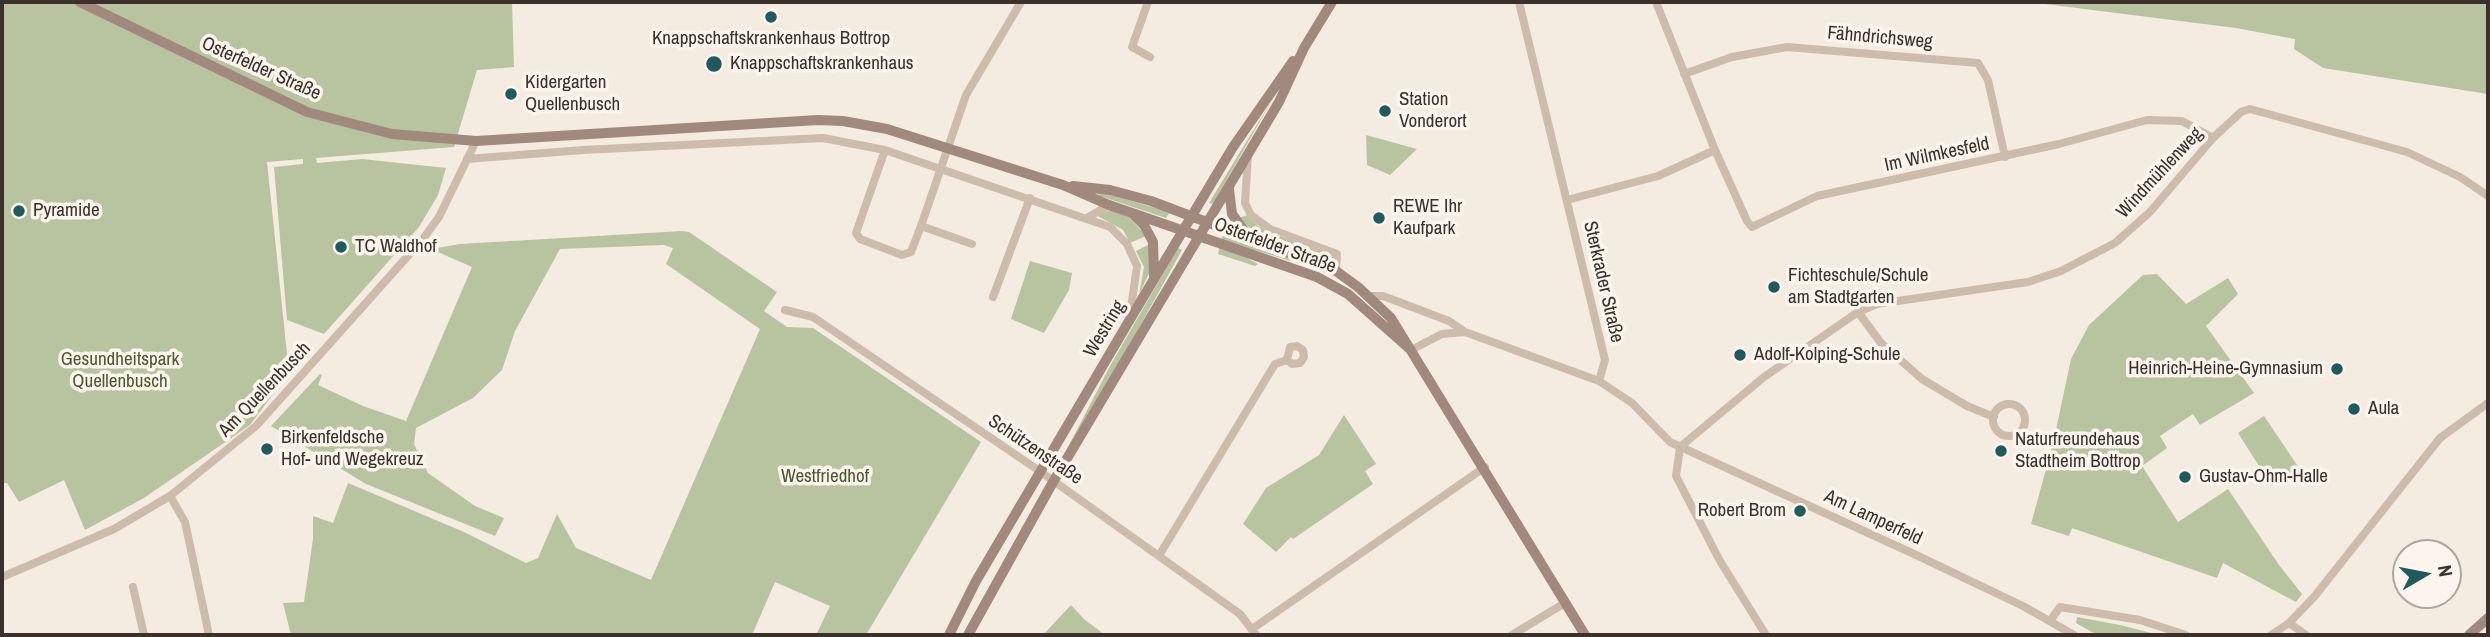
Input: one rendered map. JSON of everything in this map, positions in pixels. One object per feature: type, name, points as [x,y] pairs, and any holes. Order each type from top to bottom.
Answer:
[{"type":"main road","name":"Osterfelder Straße","points":[[80,2],[307,112],[392,134],[475,141],[818,120],[887,129],[1063,185],[1109,205],[1317,277],[1348,293],[1411,350]]},
{"type":"main road","name":"Westring","points":[[949,635],[976,581],[1184,229],[1262,104],[1304,48],[1332,2]]},
{"type":"main road","name":"Westring","points":[[968,635],[1053,482],[1279,102],[1304,48]]},
{"type":"main road","name":"Osterfelder Straße","points":[[1063,185],[1117,191],[1336,271],[1368,296],[1391,318],[1485,467],[1585,635]]},
{"type":"main road","points":[[1229,187],[1232,214],[1252,241]]},
{"type":"main road","points":[[1130,211],[1144,225],[1153,243],[1153,282]]},
{"type":"main road","points":[[2469,635],[2488,618]]},
{"type":"street","points":[[885,150],[856,233],[860,239],[902,255],[911,252],[966,95],[1021,2]]},
{"type":"street","points":[[1148,2],[1132,47],[1150,57]]},
{"type":"street","name":"Sterkrader Straße","points":[[1519,2],[1605,360],[1598,381]]},
{"type":"street","name":"Im Wilmkesfeld","points":[[1656,2],[1715,150],[1746,220],[1752,226],[1817,197],[2005,157],[2158,118],[2182,121],[2213,138]]},
{"type":"street","name":"Fähndrichsweg","points":[[1684,74],[1732,57],[1787,47],[1978,63],[1988,80],[2005,157]]},
{"type":"street","name":"Windmühlenweg","points":[[1681,447],[1764,377],[1858,312],[1877,304],[2028,282],[2080,262],[2115,243],[2150,212],[2213,138],[2241,112],[2261,110],[2407,152],[2460,177],[2488,196]]},
{"type":"street","points":[[818,120],[819,138]]},
{"type":"street","points":[[689,127],[690,145]]},
{"type":"street","points":[[467,159],[819,138],[885,150],[942,167],[1110,227],[1127,244],[1134,256],[1137,284],[1129,321]]},
{"type":"street","name":"Am Quellenbusch","points":[[2,576],[114,529],[170,496],[259,424],[376,293],[439,217],[475,141]]},
{"type":"street","points":[[1567,200],[1658,176],[1715,150]]},
{"type":"street","name":"Osterfelder Straße","points":[[1248,154],[1245,203],[1251,215],[1270,229],[1337,254],[1336,271]]},
{"type":"street","points":[[993,298],[1030,198]]},
{"type":"street","points":[[1087,218],[1109,205]]},
{"type":"street","points":[[921,226],[972,244]]},
{"type":"street","points":[[1368,296],[1383,296],[1450,321],[1465,332],[1598,381],[1625,397],[1661,437],[1681,447],[1676,477],[1720,561],[1766,635]]},
{"type":"street","name":"Schützenstraße","points":[[785,310],[813,317],[1041,472],[1160,554],[1240,614],[1254,632]]},
{"type":"street","points":[[1858,312],[1881,343],[1922,379],[1959,402],[1994,417]]},
{"type":"street","points":[[1411,350],[1442,334],[1465,332]]},
{"type":"street","points":[[1160,554],[1275,364],[1287,360]]},
{"type":"street","points":[[2271,635],[2289,623],[2314,597],[2440,439],[2488,403]]},
{"type":"street","points":[[2003,405],[2022,410],[2026,416],[2022,432],[2016,436],[1995,430],[1994,417],[1997,408],[2003,405]]},
{"type":"street","name":"Am Lamperfeld","points":[[1681,447],[1914,554],[2074,635]]},
{"type":"street","points":[[1254,632],[1485,467]]},
{"type":"street","points":[[170,496],[185,522],[209,635]]},
{"type":"street","points":[[133,587],[144,635]]},
{"type":"street","points":[[1512,635],[1565,603]]},
{"type":"street","points":[[2050,621],[2060,607],[2140,620],[2186,635]]},
{"type":"street","points":[[2289,623],[2306,635]]},
{"type":"green space","name":"Gesundheitspark Quellenbusch","points":[[2,2],[512,2],[514,67],[477,70],[454,147],[316,158],[317,163],[362,159],[446,168],[438,195],[419,227],[324,334],[287,320],[274,167],[303,164],[303,159],[267,162],[289,373],[250,425],[144,498],[85,530],[64,480],[19,502],[7,483],[2,483]]},
{"type":"green space","points":[[2029,2],[2488,2],[2488,94],[2323,68],[2294,49],[2295,39],[2236,28]]},
{"type":"green space","points":[[1271,102],[1213,204],[1209,203],[1240,152]]},
{"type":"green space","points":[[1366,135],[1417,149],[1390,175],[1367,165]]},
{"type":"green space","points":[[1094,190],[1169,213],[1166,218],[1100,196]]},
{"type":"green space","points":[[1111,210],[1129,217],[1146,236],[1130,243],[1123,230],[1096,215]]},
{"type":"green space","points":[[1248,215],[1258,226],[1334,256],[1333,262],[1253,231],[1239,218]]},
{"type":"green space","name":"Westfriedhof","points":[[689,232],[777,292],[764,311],[787,327],[813,328],[981,442],[866,635],[816,635],[830,606],[775,582],[752,635],[291,635],[283,603],[304,602],[313,539],[313,516],[333,523],[348,483],[464,532],[526,563],[538,558],[557,514],[576,548],[651,580],[760,329],[666,264],[673,248],[664,245],[560,249],[515,331],[502,370],[473,398],[416,428],[414,444],[428,473],[475,506],[504,518],[495,536],[366,484],[271,426],[320,374],[322,375],[318,385],[363,406],[406,421],[472,267],[431,249],[460,244]]},
{"type":"green space","points":[[1223,236],[1284,257],[1321,270],[1221,240]]},
{"type":"green space","points":[[1150,244],[1151,269],[1139,295],[1144,267],[1136,251]]},
{"type":"green space","points":[[1178,248],[1182,250],[1065,453],[1110,366]]},
{"type":"green space","points":[[1219,248],[1258,264],[1255,266],[1218,254]]},
{"type":"green space","points":[[1030,261],[1072,273],[1069,290],[1044,333],[1011,319]]},
{"type":"green space","points":[[2157,274],[2186,304],[2228,278],[2238,294],[2206,326],[2254,393],[2200,425],[2193,414],[2160,436],[2167,448],[2142,466],[2178,522],[2228,489],[2302,594],[2296,602],[2223,563],[2217,578],[2072,528],[2069,536],[2031,524],[2053,444],[2071,359],[2089,325],[2143,275]]},
{"type":"green space","points":[[1344,415],[1376,464],[1365,471],[1373,484],[1293,539],[1291,537],[1276,552],[1243,524],[1266,488],[1319,455]]},
{"type":"green space","points":[[2264,416],[2299,468],[2272,486],[2238,433]]},
{"type":"green space","points":[[1071,605],[1084,619],[1105,635],[1043,635]]},
{"type":"green space","points":[[2077,617],[2159,635],[2097,635],[2076,623]]},
{"type":"place","name":"Knappschaftskrankenhaus Bottrop","points":[[771,17]]},
{"type":"place","name":"Knappschaftskrankenhaus","points":[[714,64]]},
{"type":"place","name":"Kidergarten Quellenbusch","points":[[511,94]]},
{"type":"place","name":"Station Vonderort","points":[[1385,111]]},
{"type":"place","name":"Pyramide","points":[[19,211]]},
{"type":"place","name":"REWE Ihr Kaufpark","points":[[1379,218]]},
{"type":"place","name":"TC Waldhof","points":[[341,247]]},
{"type":"place","name":"Fichteschule/Schule am Stadtgarten","points":[[1774,287]]},
{"type":"place","name":"Adolf-Kolping-Schule","points":[[1740,355]]},
{"type":"place","name":"Heinrich-Heine-Gymnasium","points":[[2337,369]]},
{"type":"place","name":"Aula","points":[[2354,409]]},
{"type":"place","name":"Birkenfeldsche Hof- und Wegekreuz","points":[[267,449]]},
{"type":"place","name":"Naturfreundehaus Stadtheim Bottrop","points":[[2001,451]]},
{"type":"place","name":"Gustav-Ohm-Halle","points":[[2185,477]]},
{"type":"place","name":"Robert Brom","points":[[1800,511]]}]
